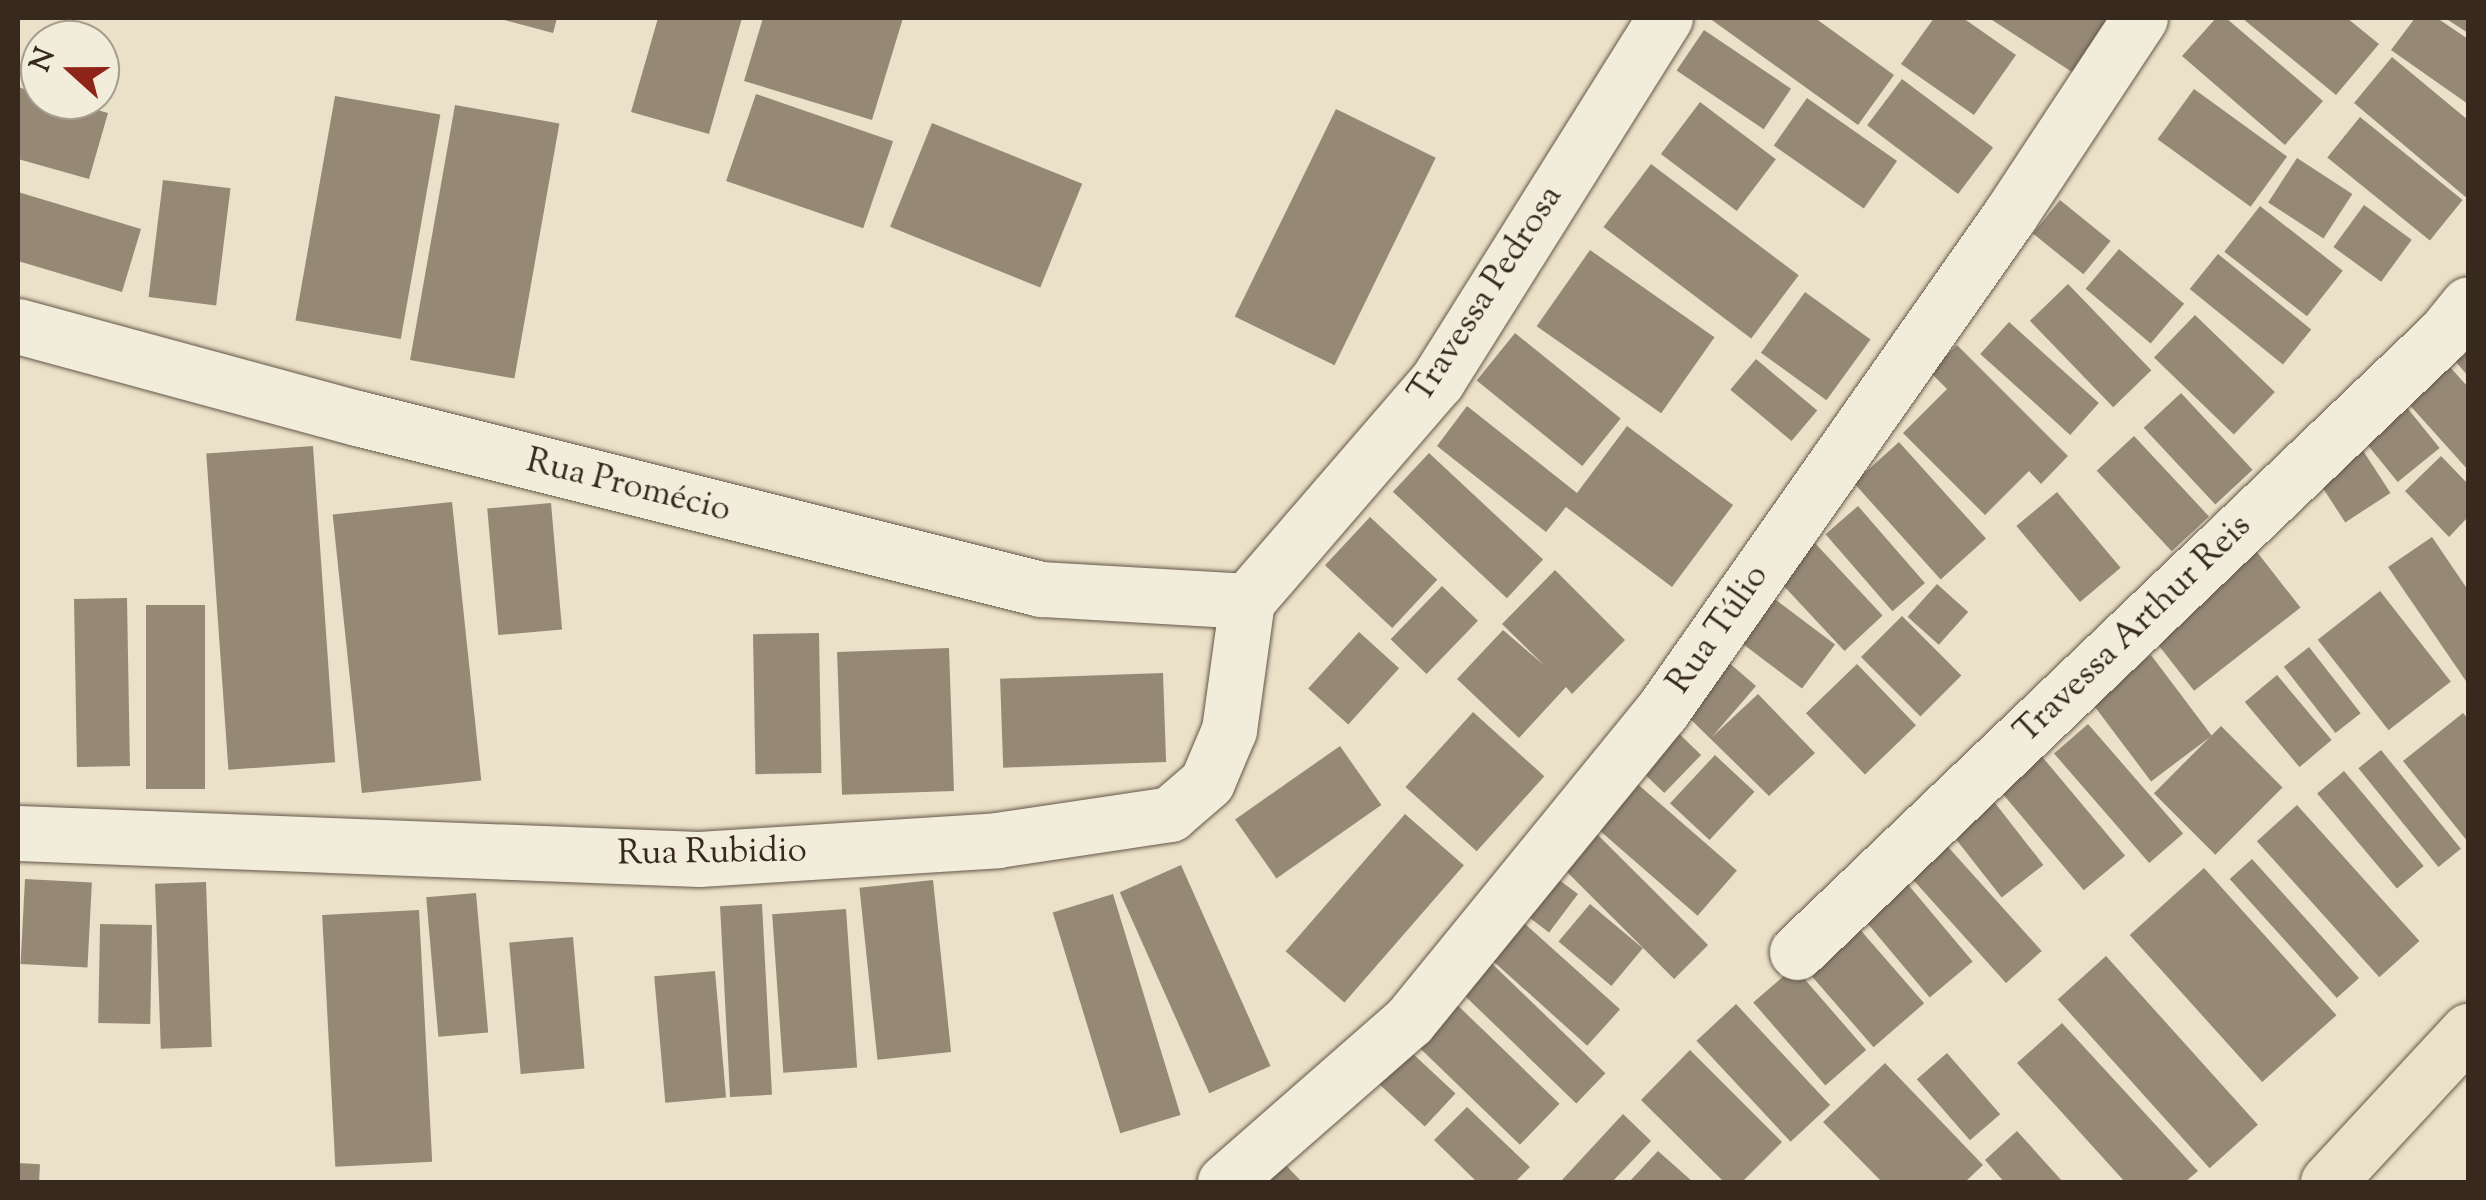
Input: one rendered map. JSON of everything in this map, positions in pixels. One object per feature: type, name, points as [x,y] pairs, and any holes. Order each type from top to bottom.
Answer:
[{"type":"highway","points":[[2328,1182],[2468,1031]]},
{"type":"street","name":"Rua Túlio","points":[[1225,1182],[1409,1021],[1662,711],[2010,215],[2140,18]]},
{"type":"street","name":"Travessa Pedrosa","points":[[1246,601],[1437,381],[1652,19]]},
{"type":"street","name":"Travessa Arthur Reis","points":[[1797,952],[2444,334],[2468,304]]},
{"type":"street","name":"Rua Promécio","points":[[18,326],[376,423],[1041,589],[1246,601]]},
{"type":"street","name":"Rua Rubidio","points":[[18,833],[699,859],[997,840],[1170,814],[1206,782],[1229,730],[1246,601]]},
{"type":"building","points":[[497,18],[557,18],[553,33]]},
{"type":"building","points":[[658,18],[742,18],[709,134],[631,112]]},
{"type":"building","points":[[763,18],[903,18],[872,120],[744,81]]},
{"type":"building","points":[[1709,18],[1815,18],[1894,75],[1858,125]]},
{"type":"building","points":[[1934,18],[1963,18],[2016,55],[1974,115],[1901,64]]},
{"type":"building","points":[[1989,18],[2108,18],[2072,72]]},
{"type":"building","points":[[2216,18],[2226,18],[2323,101],[2285,145],[2182,56]]},
{"type":"building","points":[[2242,18],[2347,18],[2379,44],[2336,95]]},
{"type":"building","points":[[2415,18],[2437,18],[2468,39],[2468,104],[2391,50]]},
{"type":"building","points":[[2445,18],[2468,18],[2468,33]]},
{"type":"building","points":[[1704,30],[1791,89],[1764,129],[1677,71]]},
{"type":"building","points":[[2392,57],[2468,120],[2468,199],[2354,103]]},
{"type":"building","points":[[1902,79],[1993,148],[1958,194],[1867,125]]},
{"type":"building","points":[[18,87],[20,120],[106,120],[89,179],[18,159]]},
{"type":"building","points":[[2194,89],[2287,157],[2251,207],[2158,139]]},
{"type":"building","points":[[756,94],[893,141],[863,228],[726,181]]},
{"type":"building","points":[[335,96],[440,115],[401,339],[295,321]]},
{"type":"building","points":[[1807,98],[1897,161],[1864,209],[1774,146]]},
{"type":"building","points":[[1700,102],[1776,159],[1737,211],[1661,154]]},
{"type":"building","points":[[455,105],[559,123],[514,378],[410,360]]},
{"type":"building","points":[[1336,109],[1436,158],[1335,365],[1235,317]]},
{"type":"building","points":[[2360,117],[2463,200],[2430,240],[2327,157]]},
{"type":"building","points":[[932,123],[1082,184],[1040,288],[890,227]]},
{"type":"building","points":[[2297,158],[2352,194],[2323,238],[2268,202]]},
{"type":"building","points":[[1651,164],[1799,275],[1751,338],[1603,227]]},
{"type":"building","points":[[163,180],[230,188],[216,305],[149,297]]},
{"type":"building","points":[[18,192],[141,229],[122,292],[18,261]]},
{"type":"building","points":[[2060,200],[2111,241],[2083,274],[2033,233]]},
{"type":"building","points":[[2364,205],[2412,240],[2381,282],[2333,247]]},
{"type":"building","points":[[2260,206],[2343,271],[2307,316],[2224,252]]},
{"type":"building","points":[[2119,249],[2184,304],[2151,343],[2086,289]]},
{"type":"building","points":[[1590,250],[1715,337],[1661,413],[1537,326]]},
{"type":"building","points":[[2218,254],[2311,330],[2283,364],[2190,289]]},
{"type":"building","points":[[2068,284],[2151,370],[2113,407],[2030,321]]},
{"type":"building","points":[[1805,292],[1871,340],[1826,400],[1761,353]]},
{"type":"building","points":[[2195,315],[2275,392],[2234,435],[2154,357]]},
{"type":"building","points":[[2009,322],[2099,403],[2070,435],[1980,354]]},
{"type":"building","points":[[1515,333],[1621,419],[1582,466],[1477,380]]},
{"type":"building","points":[[2468,339],[2468,376],[2450,355]]},
{"type":"building","points":[[1957,345],[2068,456],[2041,484],[2029,471],[1985,515],[1903,433],[1947,389],[1930,372]]},
{"type":"building","points":[[2439,355],[2468,387],[2468,470],[2398,392]]},
{"type":"building","points":[[1756,359],[1817,410],[1792,441],[1730,390]]},
{"type":"building","points":[[2181,393],[2253,470],[2215,505],[2144,428]]},
{"type":"building","points":[[2400,399],[2440,448],[2398,482],[2358,433]]},
{"type":"building","points":[[1467,406],[1577,493],[1627,426],[1733,505],[1672,587],[1566,507],[1546,532],[1437,446]]},
{"type":"building","points":[[2134,436],[2209,516],[2172,551],[2097,471]]},
{"type":"building","points":[[1899,442],[1986,539],[1941,579],[1854,483]]},
{"type":"building","points":[[313,446],[335,762],[228,770],[206,453]]},
{"type":"building","points":[[2360,446],[2390,493],[2345,522],[2315,475]]},
{"type":"building","points":[[1429,453],[1543,559],[1507,598],[1393,492]]},
{"type":"building","points":[[2441,456],[2468,484],[2468,517],[2449,537],[2405,491]]},
{"type":"building","points":[[2057,492],[2121,568],[2080,602],[2016,526]]},
{"type":"building","points":[[452,502],[481,780],[362,793],[333,515]]},
{"type":"building","points":[[551,503],[562,630],[498,635],[487,509]]},
{"type":"building","points":[[1858,506],[1925,583],[1892,611],[1826,534]]},
{"type":"building","points":[[1370,517],[1437,580],[1392,628],[1325,565]]},
{"type":"building","points":[[2432,537],[2468,590],[2468,684],[2388,567]]},
{"type":"building","points":[[1813,541],[1883,616],[1845,651],[1775,576]]},
{"type":"building","points":[[2250,543],[2300,608],[2194,691],[2144,626]]},
{"type":"building","points":[[1555,570],[1625,640],[1572,694],[1566,687],[1519,738],[1457,679],[1503,630],[1545,666],[1502,624]]},
{"type":"building","points":[[1937,584],[1968,612],[1939,645],[1908,617]]},
{"type":"building","points":[[1442,586],[1478,621],[1427,674],[1391,639]]},
{"type":"building","points":[[1764,591],[1835,645],[1802,688],[1731,635]]},
{"type":"building","points":[[2380,591],[2451,682],[2389,730],[2318,640]]},
{"type":"building","points":[[127,598],[130,766],[77,767],[74,599]]},
{"type":"building","points":[[146,605],[205,605],[205,789],[146,789]]},
{"type":"building","points":[[1902,616],[1961,675],[1920,716],[1861,657]]},
{"type":"building","points":[[1359,632],[1399,668],[1348,725],[1308,688]]},
{"type":"building","points":[[819,633],[821,773],[755,774],[753,634]]},
{"type":"building","points":[[2309,647],[2361,713],[2335,733],[2284,667]]},
{"type":"building","points":[[949,648],[954,791],[842,795],[837,652]]},
{"type":"building","points":[[1720,655],[1756,686],[1712,737],[1758,694],[1815,753],[1769,796],[1676,705]]},
{"type":"building","points":[[2151,655],[2212,736],[2151,781],[2090,701]]},
{"type":"building","points":[[1857,664],[1916,725],[1865,774],[1806,713]]},
{"type":"building","points":[[1163,673],[1166,762],[1003,768],[1000,679]]},
{"type":"building","points":[[2277,675],[2332,740],[2299,767],[2245,702]]},
{"type":"building","points":[[1473,712],[1544,776],[1477,851],[1405,787]]},
{"type":"building","points":[[2463,713],[2468,719],[2468,842],[2403,761]]},
{"type":"building","points":[[1668,723],[1701,755],[1664,793],[1631,761]]},
{"type":"building","points":[[2088,724],[2183,833],[2149,863],[2054,754]]},
{"type":"building","points":[[2221,726],[2283,788],[2215,855],[2154,793]]},
{"type":"building","points":[[1340,746],[1381,805],[1276,878],[1235,819]]},
{"type":"building","points":[[2381,750],[2461,849],[2438,867],[2358,768]]},
{"type":"building","points":[[2039,753],[2125,856],[2084,890],[1998,788]]},
{"type":"building","points":[[1715,755],[1754,792],[1709,840],[1670,803]]},
{"type":"building","points":[[2344,771],[2424,866],[2397,888],[2317,793]]},
{"type":"building","points":[[1626,774],[1737,870],[1698,916],[1587,819]]},
{"type":"building","points":[[1988,794],[2043,865],[2002,898],[1946,827]]},
{"type":"building","points":[[2297,805],[2419,941],[2379,977],[2257,841]]},
{"type":"building","points":[[1405,814],[1464,865],[1344,1003],[1286,951]]},
{"type":"building","points":[[1590,827],[1708,945],[1674,979],[1556,861]]},
{"type":"building","points":[[1940,838],[2042,951],[2006,983],[1904,870]]},
{"type":"building","points":[[2252,859],[2359,978],[2337,998],[2230,879]]},
{"type":"building","points":[[1181,865],[1270,1066],[1209,1093],[1120,892]]},
{"type":"building","points":[[1542,867],[1578,894],[1549,932],[1513,905]]},
{"type":"building","points":[[2204,868],[2336,1015],[2262,1082],[2130,935]]},
{"type":"building","points":[[1900,875],[1973,962],[1930,998],[1857,911]]},
{"type":"building","points":[[25,879],[92,883],[87,967],[21,964]]},
{"type":"building","points":[[933,880],[951,1052],[877,1060],[859,888]]},
{"type":"building","points":[[206,882],[212,1047],[161,1049],[155,884]]},
{"type":"building","points":[[476,893],[488,1032],[438,1037],[426,897]]},
{"type":"building","points":[[1113,894],[1181,1115],[1120,1133],[1053,912]]},
{"type":"building","points":[[762,904],[772,1095],[730,1097],[720,906]]},
{"type":"building","points":[[1590,904],[1643,948],[1611,986],[1559,942]]},
{"type":"building","points":[[846,909],[857,1068],[783,1073],[772,914]]},
{"type":"building","points":[[419,910],[432,1162],[335,1167],[322,915]]},
{"type":"building","points":[[1513,913],[1620,1009],[1587,1046],[1480,949]]},
{"type":"building","points":[[1850,918],[1924,1003],[1874,1047],[1799,962]]},
{"type":"building","points":[[100,924],[152,925],[150,1024],[98,1023]]},
{"type":"building","points":[[573,937],[585,1068],[521,1074],[509,943]]},
{"type":"building","points":[[1481,953],[1605,1073],[1576,1103],[1452,983]]},
{"type":"building","points":[[2106,956],[2258,1125],[2210,1168],[2058,999]]},
{"type":"building","points":[[1794,967],[1866,1050],[1825,1085],[1753,1002]]},
{"type":"building","points":[[715,971],[726,1098],[665,1103],[654,976]]},
{"type":"building","points":[[1448,996],[1559,1104],[1520,1145],[1408,1037]]},
{"type":"building","points":[[1736,1004],[1830,1105],[1791,1142],[1697,1041]]},
{"type":"building","points":[[2062,1023],[2198,1171],[2185,1182],[2125,1182],[2017,1063]]},
{"type":"building","points":[[1397,1039],[1456,1094],[1425,1126],[1366,1072]]},
{"type":"building","points":[[1690,1050],[1782,1142],[1742,1182],[1724,1182],[1641,1100]]},
{"type":"building","points":[[1947,1053],[2000,1114],[1970,1140],[1917,1079]]},
{"type":"building","points":[[1885,1063],[1983,1165],[1965,1182],[1882,1182],[1823,1122]]},
{"type":"building","points":[[1467,1107],[1530,1167],[1515,1182],[1477,1182],[1434,1140]]},
{"type":"building","points":[[1623,1114],[1651,1141],[1612,1182],[1562,1180]]},
{"type":"building","points":[[2017,1131],[2063,1182],[2004,1182],[1985,1160]]},
{"type":"building","points":[[1658,1151],[1693,1182],[1629,1182]]},
{"type":"building","points":[[1275,1154],[1302,1182],[1244,1182]]},
{"type":"building","points":[[18,1163],[40,1164],[39,1182],[18,1182]]}]
